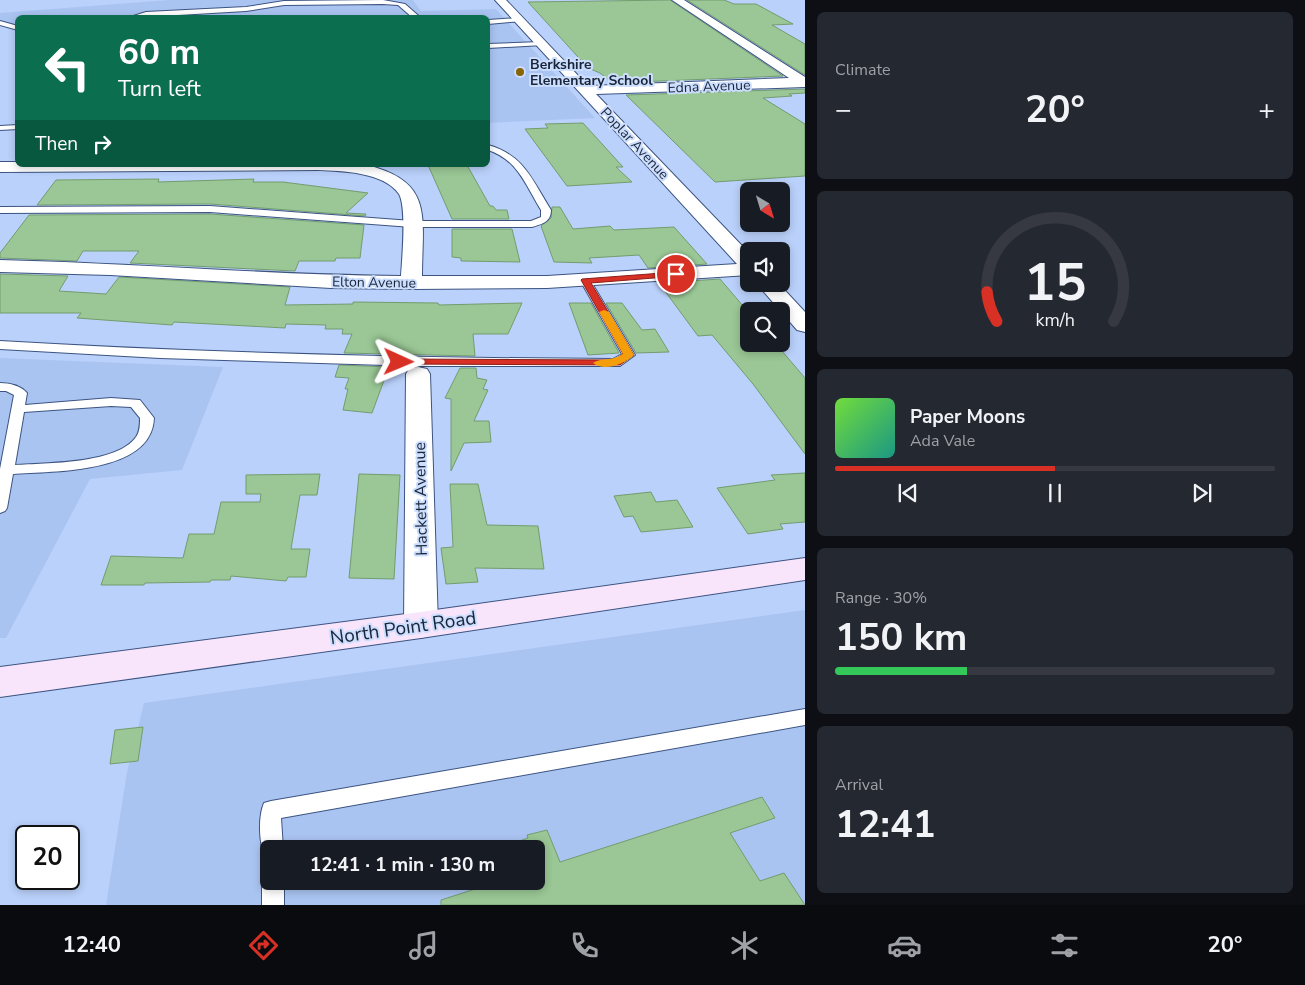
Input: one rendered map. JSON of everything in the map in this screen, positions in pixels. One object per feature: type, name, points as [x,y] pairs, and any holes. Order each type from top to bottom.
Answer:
[{"type":"street","name":"Poplar Avenue","points":[[500,0],[740,255]]},
{"type":"street","points":[[677,0],[804,82]]},
{"type":"street","name":"Edna Avenue","points":[[585,90],[804,82]]},
{"type":"street","points":[[0,167],[15,167]]},
{"type":"street","points":[[336,167],[361,169],[380,175],[404,189],[412,201],[411,283]]},
{"type":"street","name":"Elton Avenue","points":[[0,266],[110,269],[331,282],[411,283],[507,283],[585,280],[740,270]]},
{"type":"street","points":[[775,292],[805,324]]},
{"type":"street","name":"Hackett Avenue","points":[[418,374],[422,625]]},
{"type":"street","name":"North Point Road","points":[[0,682],[422,625],[805,569]]},
{"type":"lane","points":[[142,15],[246,9],[284,3],[383,2],[404,6],[411,15]]},
{"type":"lane","points":[[490,22],[519,20]]},
{"type":"lane","points":[[0,23],[15,27]]},
{"type":"lane","points":[[490,46],[541,44]]},
{"type":"lane","points":[[0,128],[14,127]]},
{"type":"lane","points":[[0,210],[210,209],[412,224],[532,224],[544,220],[546,210],[516,162],[510,156],[490,148]]},
{"type":"lane","points":[[0,345],[160,354],[419,362],[616,363],[629,355],[585,280]]},
{"type":"lane","points":[[0,387],[8,387],[21,393],[0,508]]},
{"type":"lane","points":[[7,470],[73,465],[112,458],[128,451],[141,441],[147,429],[147,418],[135,403],[111,402],[18,409]]},
{"type":"lane","points":[[272,840],[271,810],[805,716]]},
{"type":"lane","points":[[273,890],[273,905]]},
{"type":"shaded area","name":"Berkshire Elementary School","points":[[169,0],[413,0],[421,11],[496,9],[595,118],[490,123],[490,15],[15,15],[15,25],[0,21],[0,13]]},
{"type":"shaded area","points":[[0,358],[223,367],[182,470],[90,479],[6,638],[0,638]]},
{"type":"shaded area","points":[[805,610],[805,905],[106,905],[127,772],[144,703]]},
{"type":"building","points":[[670,0],[783,76],[613,83],[600,73],[588,68],[528,2]]},
{"type":"building","points":[[687,0],[724,0],[734,4],[756,4],[793,24],[772,25],[805,44],[805,75]]},
{"type":"building","points":[[805,89],[805,93],[789,94],[792,96],[763,98],[805,124],[805,176],[715,182],[626,95]]},
{"type":"building","points":[[583,123],[623,167],[616,167],[632,182],[567,186],[525,129],[548,128],[545,124]]},
{"type":"building","points":[[429,167],[468,167],[490,206],[493,206],[496,210],[507,210],[509,219],[452,219]]},
{"type":"building","points":[[159,179],[158,182],[254,179],[253,182],[283,182],[368,193],[346,213],[366,214],[365,216],[210,204],[37,205],[56,180]]},
{"type":"building","points":[[552,207],[560,207],[573,229],[610,226],[614,230],[674,227],[707,264],[648,268],[639,255],[589,258],[592,263],[554,262],[541,226],[551,218]]},
{"type":"building","points":[[210,214],[364,225],[360,258],[336,258],[335,261],[299,261],[295,271],[130,263],[139,251],[83,251],[77,261],[0,258],[0,253],[29,215]]},
{"type":"building","points":[[452,229],[512,229],[520,262],[461,261],[461,258],[452,257]]},
{"type":"building","points":[[0,274],[68,276],[59,291],[106,294],[119,277],[290,287],[285,305],[353,304],[353,302],[438,303],[439,305],[522,303],[508,334],[473,334],[475,356],[344,353],[352,334],[342,334],[343,329],[325,329],[326,325],[286,324],[285,328],[174,322],[172,325],[77,318],[81,313],[0,313]]},
{"type":"building","points":[[720,279],[740,302],[740,352],[783,352],[805,378],[805,454],[753,384],[712,335],[698,336],[659,283]]},
{"type":"building","points":[[569,303],[591,303],[619,353],[588,355]]},
{"type":"building","points":[[606,303],[622,303],[642,330],[655,329],[669,352],[636,353]]},
{"type":"building","points":[[339,365],[389,367],[372,413],[343,410],[348,389],[345,389],[349,378],[335,377]]},
{"type":"building","points":[[460,368],[476,368],[477,378],[487,380],[483,389],[488,390],[474,421],[489,421],[491,442],[464,443],[451,471],[451,399],[445,398]]},
{"type":"building","points":[[805,473],[805,522],[780,524],[783,529],[748,534],[717,488],[775,480],[771,475]]},
{"type":"building","points":[[320,474],[317,495],[300,495],[291,549],[310,549],[306,577],[288,577],[286,581],[231,576],[230,580],[211,580],[210,582],[101,585],[111,556],[183,558],[189,534],[214,534],[221,502],[260,502],[261,494],[246,494],[246,475]]},
{"type":"building","points":[[359,474],[400,475],[394,579],[349,578]]},
{"type":"building","points":[[450,484],[478,484],[487,525],[538,526],[544,569],[475,568],[478,582],[446,584],[441,548],[453,547]]},
{"type":"building","points":[[651,492],[656,502],[677,500],[693,527],[641,532],[633,516],[624,517],[614,496]]},
{"type":"building","points":[[143,727],[138,761],[110,764],[115,730]]},
{"type":"building","points":[[762,797],[775,818],[730,833],[760,881],[784,873],[805,905],[441,905],[441,900],[472,890],[545,890],[545,840],[522,840],[528,838],[527,835],[547,830],[560,862]]},
{"type":"slow traffic","points":[[598,363],[616,363],[629,355],[604,312]]},
{"type":"place","name":"Berkshire Elementary School","points":[[520,72]]},
{"type":"route","points":[[399,362],[616,363],[629,355],[585,280],[676,274]]}]
